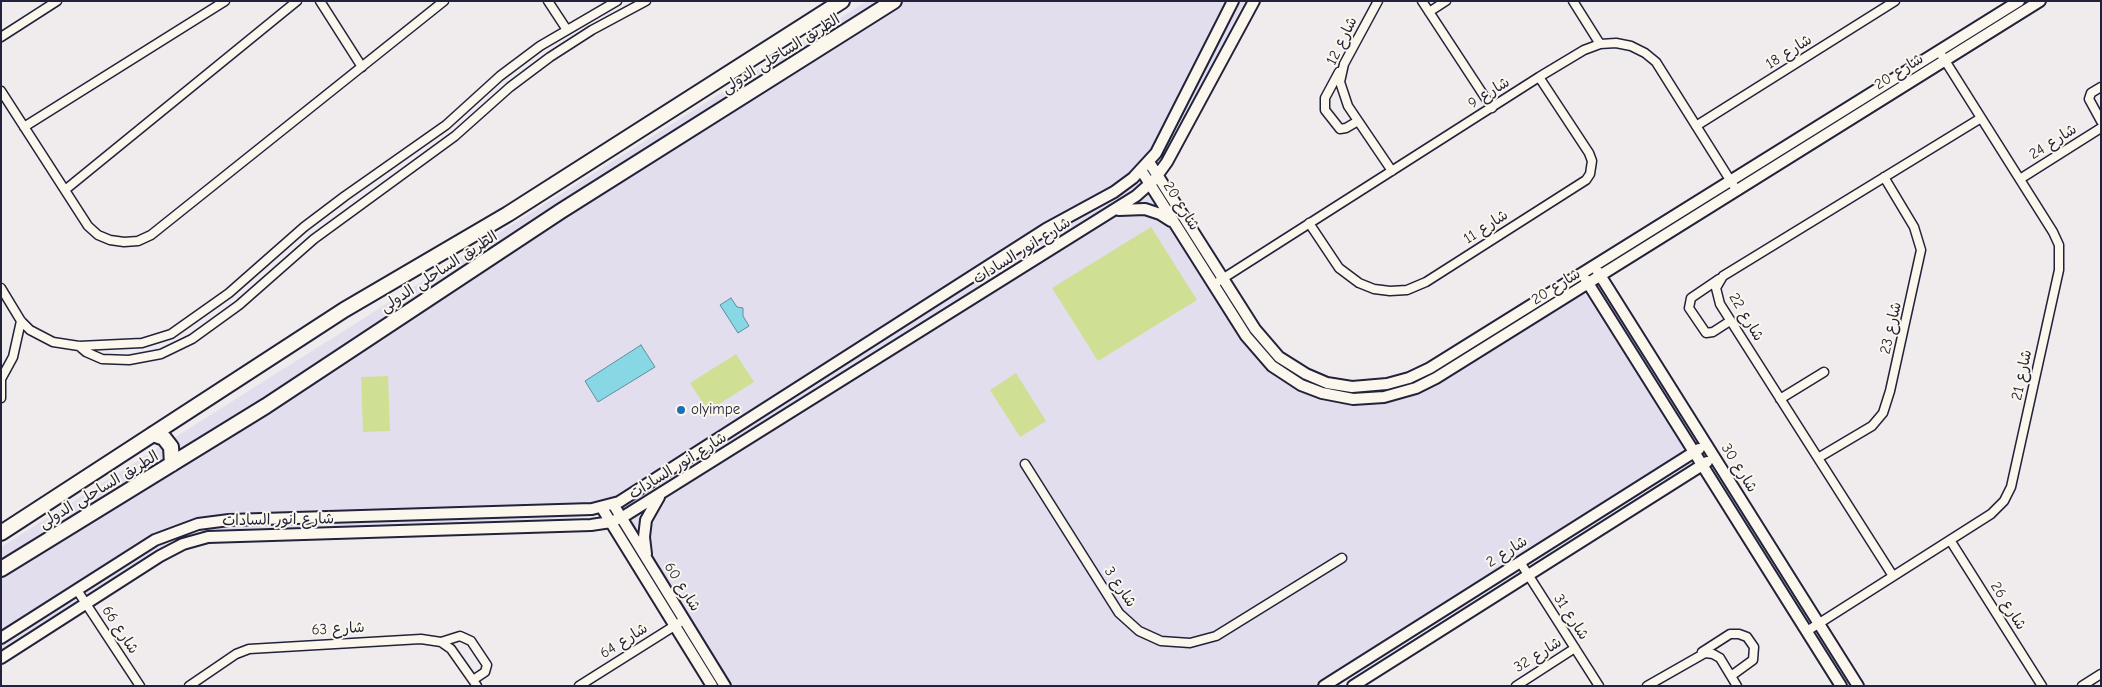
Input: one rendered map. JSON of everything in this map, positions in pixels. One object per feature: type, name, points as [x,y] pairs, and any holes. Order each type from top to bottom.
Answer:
[{"type":"highway","name":"الطريق الساحلى الدولى","points":[[1,533],[344,310],[508,214],[842,1]]},
{"type":"highway","name":"الطريق الساحلى الدولى","points":[[1,569],[189,454],[561,211],[894,1]]},
{"type":"highway","points":[[171,422],[174,438],[180,448],[189,454]]},
{"type":"highway","points":[[153,434],[164,438],[171,447],[172,464]]},
{"type":"street","points":[[1,37],[57,1]]},
{"type":"street","points":[[24,127],[225,1]]},
{"type":"street","points":[[65,190],[297,1]]},
{"type":"street","points":[[320,1],[362,67]]},
{"type":"street","points":[[548,1],[567,30]]},
{"type":"street","points":[[1,288],[21,321],[30,330],[53,342],[79,346],[156,340],[184,326],[229,293],[311,222],[446,125],[500,76],[567,30],[617,1]]},
{"type":"street","points":[[79,346],[86,352],[102,359],[129,360],[161,354],[192,339],[239,305],[314,239],[455,136],[510,87],[550,57],[592,30],[646,1]]},
{"type":"street","name":"شارع انور السادات","points":[[1,638],[155,540],[198,524],[229,520],[602,508],[624,499],[1046,229],[1114,192],[1141,170],[1149,162],[1162,141],[1233,1]]},
{"type":"street","name":"شارع انور السادات","points":[[1,658],[160,556],[200,539],[234,535],[378,533],[584,526],[610,522],[621,518],[1113,212],[1150,184],[1171,155],[1254,1]]},
{"type":"street","name":"شارع 12","points":[[1378,1],[1344,64],[1340,76],[1342,95],[1392,171]]},
{"type":"street","points":[[1422,1],[1492,108]]},
{"type":"street","points":[[1429,12],[1446,1]]},
{"type":"street","points":[[1572,1],[1600,44]]},
{"type":"street","points":[[1878,1],[1882,9]]},
{"type":"street","name":"شارع 18","points":[[1696,126],[1895,1]]},
{"type":"street","name":"شارع 20","points":[[1149,162],[1262,339],[1283,360],[1315,379],[1340,385],[1364,387],[1387,384],[1420,373],[2019,1]]},
{"type":"street","name":"شارع 20","points":[[1141,170],[1254,346],[1277,370],[1312,390],[1342,398],[1363,399],[1395,395],[1426,384],[1601,277],[2040,1]]},
{"type":"street","points":[[1,91],[88,226],[98,235],[110,240],[138,241],[150,235],[362,67],[439,3]]},
{"type":"street","name":"شارع 9","points":[[1213,284],[1584,50],[1600,44],[1616,43],[1631,46],[1651,57],[1661,68],[1737,192]]},
{"type":"street","name":"شارع 21","points":[[1807,631],[1994,512],[2010,492],[2059,270],[2060,254],[2056,238],[1939,51]]},
{"type":"street","points":[[1344,64],[1325,98],[1324,107],[1340,129],[1346,128],[1358,120]]},
{"type":"street","name":"شارع 11","points":[[1309,224],[1339,268],[1359,283],[1374,289],[1390,291],[1407,290],[1426,282],[1586,180],[1590,174],[1592,161],[1589,153],[1539,78]]},
{"type":"street","points":[[2101,87],[2091,93],[2089,99],[2101,121]]},
{"type":"street","name":"شارع 22","points":[[1893,576],[1730,321],[1716,297],[1717,284],[1723,276],[1981,118]]},
{"type":"street","name":"شارع 24","points":[[2020,179],[2101,128]]},
{"type":"street","name":"شارع 23","points":[[1818,458],[1872,426],[1883,413],[1889,397],[1921,250],[1917,232],[1884,178]]},
{"type":"street","points":[[1113,212],[1129,208],[1153,211],[1167,218],[1178,230]]},
{"type":"street","name":"شارع 30","points":[[1594,266],[1858,686]]},
{"type":"street","name":"شارع 30","points":[[1582,273],[1841,686]]},
{"type":"street","points":[[1723,276],[1691,298],[1688,306],[1706,333],[1713,332],[1730,321]]},
{"type":"street","points":[[1,398],[1,379],[14,357],[21,321]]},
{"type":"street","points":[[1780,399],[1824,372]]},
{"type":"street","name":"شارع 2","points":[[1324,686],[1706,444]]},
{"type":"street","name":"شارع 2","points":[[1353,686],[1715,458]]},
{"type":"street","name":"شارع 3","points":[[1025,464],[1119,613],[1139,631],[1161,640],[1190,643],[1216,636],[1342,558]]},
{"type":"street","points":[[649,562],[644,546],[646,520],[653,505],[664,492]]},
{"type":"street","name":"شارع 60","points":[[613,504],[725,686]]},
{"type":"street","name":"شارع 60","points":[[602,508],[712,686]]},
{"type":"street","points":[[378,516],[378,533]]},
{"type":"street","name":"شارع 26","points":[[1950,540],[2042,686]]},
{"type":"street","name":"شارع 31","points":[[1520,562],[1599,686]]},
{"type":"street","name":"شارع 66","points":[[78,590],[140,686]]},
{"type":"street","name":"شارع 64","points":[[584,684],[685,620]]},
{"type":"street","points":[[1647,686],[1730,634],[1739,634],[1747,637],[1754,647],[1752,660],[1731,676]]},
{"type":"street","points":[[460,636],[471,641],[487,665],[485,672],[475,683],[456,653],[441,642],[460,636]]},
{"type":"street","name":"شارع 63","points":[[189,686],[236,654],[249,649],[421,638],[441,642]]},
{"type":"street","name":"شارع 32","points":[[1516,686],[1575,648]]},
{"type":"street","points":[[1697,655],[1709,652],[1716,655],[1737,686]]},
{"type":"street","points":[[2082,686],[2101,674]]},
{"type":"shaded area","points":[[867,1],[1245,1],[1165,155],[1151,173],[1247,326],[1275,360],[1295,376],[1328,390],[1363,393],[1397,388],[1419,381],[1592,276],[1704,455],[1338,686],[719,686],[612,514],[543,521],[201,530],[173,540],[1,649],[1,547]]},
{"type":"green space","points":[[1151,227],[1197,300],[1098,361],[1052,288]]},
{"type":"green space","points":[[736,354],[754,382],[708,411],[690,383]]},
{"type":"green space","points":[[1016,373],[1046,421],[1020,437],[990,390]]},
{"type":"green space","points":[[388,376],[390,431],[363,432],[361,377]]},
{"type":"water","points":[[731,298],[737,307],[743,308],[743,316],[749,326],[738,333],[720,305]]},
{"type":"water","points":[[641,345],[655,367],[598,402],[585,381]]},
{"type":"place","name":"olyimpe","points":[[681,410]]}]
